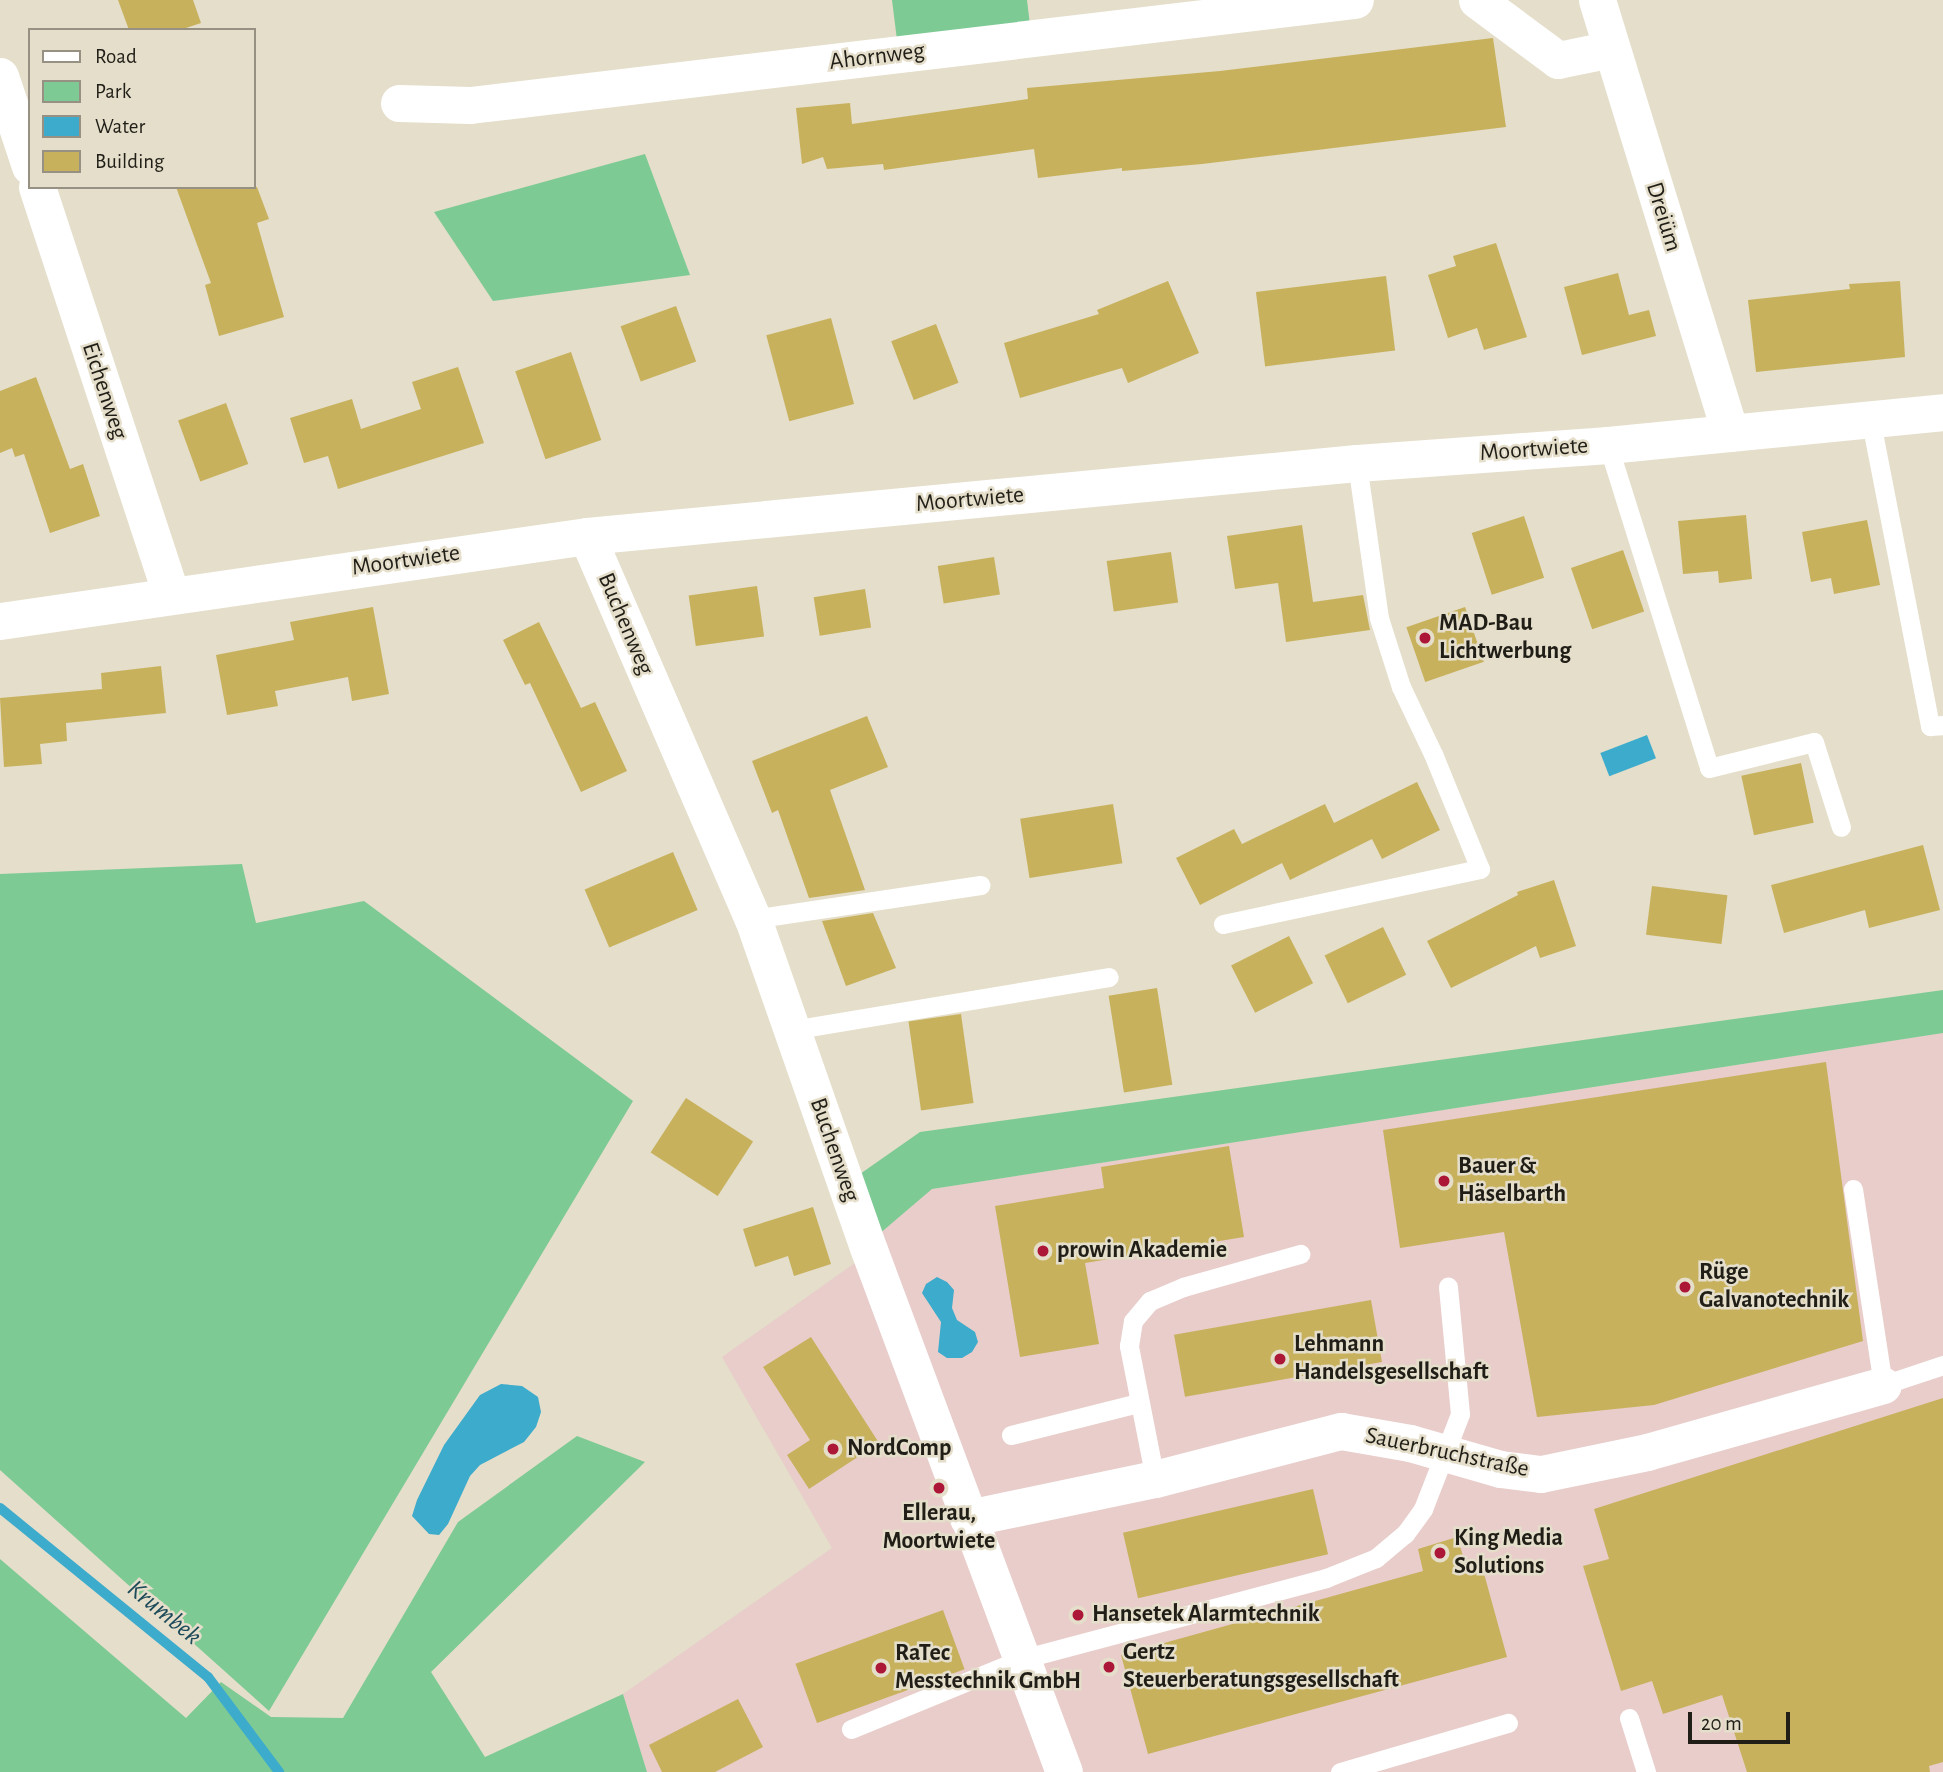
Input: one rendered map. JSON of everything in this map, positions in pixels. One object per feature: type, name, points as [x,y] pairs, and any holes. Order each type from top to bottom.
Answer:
[{"type":"street","name":"Ahornweg","points":[[399,103],[470,105],[1354,0]]},
{"type":"street","points":[[1477,0],[1559,60],[1611,50]]},
{"type":"street","name":"Dreiüm","points":[[1597,0],[1730,433]]},
{"type":"street","points":[[0,76],[28,160]]},
{"type":"street","name":"Eichenweg","points":[[38,189],[171,594]]},
{"type":"street","name":"Moortwiete","points":[[0,621],[171,594],[587,536],[1357,463],[1608,445],[1870,417],[1943,412]]},
{"type":"street","name":"Buchenweg","points":[[587,536],[753,919],[968,1518],[1064,1772]]},
{"type":"street","name":"Sauerbruchstraße","points":[[968,1518],[1155,1479],[1341,1431],[1409,1443],[1500,1469],[1541,1474],[1647,1452],[1883,1385]]},
{"type":"lane","points":[[1870,417],[1930,726],[1943,725]]},
{"type":"lane","points":[[1608,445],[1709,768],[1814,742],[1841,827]]},
{"type":"lane","points":[[1223,923],[1480,869],[1433,754],[1401,687],[1380,618],[1357,463]]},
{"type":"lane","points":[[753,919],[980,885]]},
{"type":"lane","points":[[792,1030],[1109,978]]},
{"type":"lane","points":[[1853,1189],[1883,1385],[1943,1366]]},
{"type":"lane","points":[[1155,1479],[1138,1403],[1129,1346],[1133,1321],[1150,1301],[1183,1287],[1300,1254]]},
{"type":"lane","points":[[851,1729],[1022,1659],[1326,1578],[1376,1558],[1405,1534],[1423,1509],[1460,1414],[1448,1287]]},
{"type":"lane","points":[[1011,1435],[1138,1403]]},
{"type":"lane","points":[[1629,1718],[1646,1772]]},
{"type":"lane","points":[[1340,1772],[1508,1723]]},
{"type":"shaded area","points":[[1943,1033],[1943,1772],[647,1772],[623,1694],[832,1548],[722,1357],[859,1260],[871,1241],[932,1189]]},
{"type":"green space","points":[[892,0],[1027,0],[1030,25],[897,40]]},
{"type":"green space","points":[[645,154],[690,275],[493,301],[434,212]]},
{"type":"green space","points":[[242,864],[256,923],[364,901],[633,1101],[269,1711],[0,1470],[0,874]]},
{"type":"green space","points":[[1943,990],[1943,1033],[932,1189],[871,1241],[850,1181],[920,1132]]},
{"type":"green space","points":[[577,1436],[645,1462],[431,1672],[485,1757],[623,1694],[647,1772],[0,1772],[0,1559],[186,1718],[221,1682],[271,1717],[343,1718],[458,1522]]},
{"type":"water","points":[[1647,735],[1656,758],[1609,776],[1600,753]]},
{"type":"water","points":[[937,1277],[947,1282],[954,1290],[952,1308],[957,1320],[975,1332],[978,1342],[972,1352],[962,1358],[947,1358],[938,1352],[941,1322],[922,1293],[926,1284]]},
{"type":"water","points":[[501,1384],[522,1386],[538,1397],[541,1412],[536,1427],[524,1442],[480,1465],[470,1476],[448,1524],[439,1535],[429,1534],[412,1516],[417,1500],[444,1445],[480,1395]]},
{"type":"building","points":[[118,0],[193,0],[201,23],[186,28],[128,28]]},
{"type":"building","points":[[1493,38],[1506,127],[1202,164],[1122,171],[1122,168],[1038,178],[1034,149],[884,170],[883,164],[827,169],[823,157],[802,164],[796,108],[850,103],[852,124],[1028,99],[1027,88],[1220,71]]},
{"type":"building","points":[[257,187],[269,219],[257,223],[284,317],[219,336],[205,285],[211,283],[177,189]]},
{"type":"building","points":[[1496,243],[1527,337],[1484,350],[1477,328],[1448,338],[1428,275],[1456,266],[1453,256]]},
{"type":"building","points":[[1618,273],[1629,315],[1649,310],[1656,336],[1582,355],[1564,287]]},
{"type":"building","points":[[1386,276],[1395,350],[1265,366],[1256,292]]},
{"type":"building","points":[[1168,281],[1199,353],[1128,383],[1122,368],[1020,398],[1004,343],[1099,314],[1097,310]]},
{"type":"building","points":[[1900,281],[1905,357],[1756,372],[1748,300],[1850,289],[1849,284]]},
{"type":"building","points":[[676,306],[696,361],[641,382],[621,326]]},
{"type":"building","points":[[831,318],[854,404],[789,421],[766,335]]},
{"type":"building","points":[[936,324],[959,383],[914,400],[891,341]]},
{"type":"building","points":[[571,352],[601,440],[545,459],[515,371]]},
{"type":"building","points":[[458,367],[484,443],[338,489],[328,456],[304,463],[290,418],[352,399],[361,429],[421,409],[412,382]]},
{"type":"building","points":[[36,377],[70,469],[83,464],[100,516],[50,533],[24,454],[15,457],[12,448],[0,453],[0,391]]},
{"type":"building","points":[[226,403],[248,464],[200,482],[178,420]]},
{"type":"building","points":[[1746,515],[1752,579],[1719,583],[1718,571],[1683,574],[1678,521]]},
{"type":"building","points":[[1524,516],[1544,578],[1492,595],[1472,533]]},
{"type":"building","points":[[1867,520],[1880,585],[1834,594],[1831,578],[1811,582],[1802,532]]},
{"type":"building","points":[[1302,525],[1313,602],[1363,595],[1370,630],[1286,642],[1278,583],[1235,589],[1227,536]]},
{"type":"building","points":[[1623,550],[1644,611],[1592,629],[1571,568]]},
{"type":"building","points":[[1171,552],[1178,603],[1114,612],[1107,561]]},
{"type":"building","points":[[994,557],[1000,595],[944,603],[938,566]]},
{"type":"building","points":[[757,586],[764,637],[696,646],[689,596]]},
{"type":"building","points":[[865,589],[871,628],[820,636],[814,597]]},
{"type":"building","points":[[373,607],[389,694],[352,701],[348,677],[275,691],[278,706],[227,715],[216,655],[294,640],[290,622]]},
{"type":"building","points":[[1465,607],[1484,662],[1425,682],[1406,627]]},
{"type":"building","points":[[539,622],[581,708],[595,702],[627,771],[581,792],[530,683],[525,685],[503,640]]},
{"type":"building","points":[[161,666],[166,713],[66,723],[67,741],[40,744],[42,764],[4,767],[0,698],[102,689],[101,673]]},
{"type":"building","points":[[867,716],[888,767],[830,790],[865,890],[809,898],[778,810],[772,813],[752,761]]},
{"type":"building","points":[[1801,763],[1814,823],[1754,835],[1741,776]]},
{"type":"building","points":[[1417,782],[1440,830],[1382,859],[1372,839],[1290,880],[1282,863],[1200,905],[1176,858],[1234,829],[1242,844],[1325,804],[1334,823]]},
{"type":"building","points":[[1113,804],[1122,863],[1030,878],[1020,819]]},
{"type":"building","points":[[1923,845],[1940,910],[1869,928],[1865,910],[1784,933],[1771,885]]},
{"type":"building","points":[[673,852],[698,910],[609,948],[585,890]]},
{"type":"building","points":[[1554,880],[1576,946],[1540,958],[1536,946],[1451,988],[1427,941],[1518,895],[1517,892]]},
{"type":"building","points":[[1652,886],[1727,895],[1721,944],[1646,935]]},
{"type":"building","points":[[873,913],[896,968],[846,986],[822,921]]},
{"type":"building","points":[[1383,927],[1406,975],[1348,1003],[1325,955]]},
{"type":"building","points":[[1289,936],[1313,983],[1255,1013],[1231,966]]},
{"type":"building","points":[[1157,988],[1172,1085],[1124,1092],[1109,996]]},
{"type":"building","points":[[961,1014],[974,1103],[921,1111],[909,1021]]},
{"type":"building","name":"Rüge Galvanotechnik","points":[[1826,1062],[1863,1341],[1654,1405],[1537,1417],[1504,1232],[1400,1248],[1383,1130]]},
{"type":"building","points":[[686,1098],[753,1142],[718,1196],[651,1153]]},
{"type":"building","name":"prowin Akademie","points":[[1229,1146],[1244,1237],[1085,1263],[1099,1344],[1020,1357],[995,1206],[1104,1188],[1101,1167]]},
{"type":"building","points":[[813,1207],[831,1264],[794,1276],[788,1256],[755,1267],[743,1229]]},
{"type":"building","name":"Lehmann Handelsgesellschaft","points":[[1371,1300],[1382,1362],[1185,1397],[1174,1335]]},
{"type":"building","points":[[811,1337],[879,1443],[809,1489],[787,1455],[810,1440],[763,1367]]},
{"type":"building","points":[[1943,1398],[1943,1762],[1929,1766],[1930,1772],[1747,1772],[1722,1695],[1663,1714],[1652,1681],[1621,1691],[1583,1566],[1609,1559],[1594,1509]]},
{"type":"building","points":[[1313,1489],[1328,1554],[1138,1598],[1123,1533]]},
{"type":"building","points":[[1457,1537],[1465,1562],[1480,1559],[1507,1657],[1148,1754],[1121,1655],[1423,1571],[1418,1549]]},
{"type":"building","name":"RaTec Messtechnik GmbH","points":[[943,1610],[965,1669],[817,1723],[795,1664]]},
{"type":"building","points":[[738,1699],[763,1747],[715,1772],[662,1772],[649,1745]]},
{"type":"waterway","name":"Krumbek","points":[[0,1508],[208,1677],[279,1772]]},
{"type":"place","name":"MAD-Bau Lichtwerbung","points":[[1425,638]]},
{"type":"place","name":"Bauer & Häselbarth","points":[[1444,1181]]},
{"type":"place","name":"prowin Akademie","points":[[1043,1251]]},
{"type":"place","name":"Rüge Galvanotechnik","points":[[1685,1287]]},
{"type":"place","name":"Lehmann Handelsgesellschaft","points":[[1280,1359]]},
{"type":"place","name":"NordComp","points":[[833,1449]]},
{"type":"place","name":"Ellerau, Moortwiete","points":[[939,1488]]},
{"type":"place","name":"King Media Solutions","points":[[1440,1553]]},
{"type":"place","name":"Hansetek Alarmtechnik","points":[[1078,1615]]},
{"type":"place","name":"Gertz Steuerberatungsgesellschaft","points":[[1109,1667]]},
{"type":"place","name":"RaTec Messtechnik GmbH","points":[[881,1668]]}]
